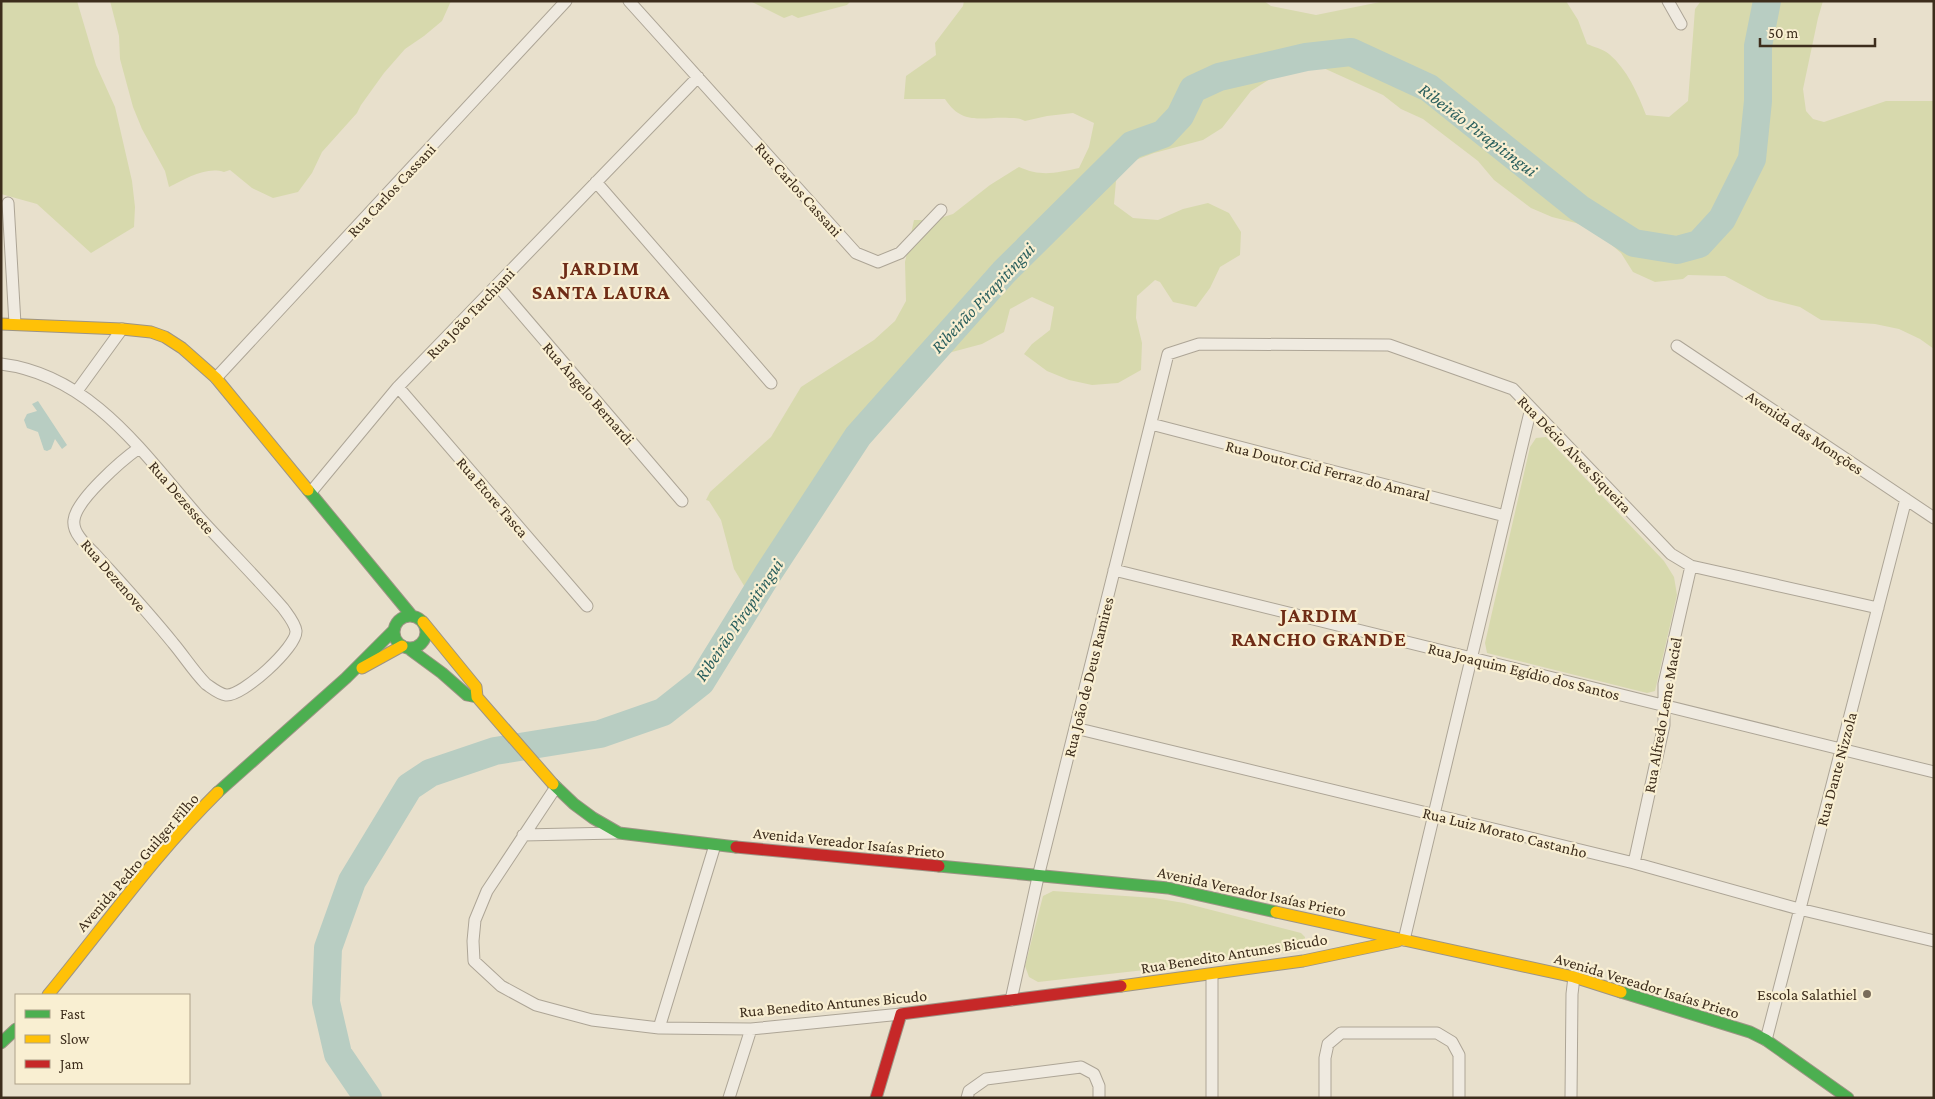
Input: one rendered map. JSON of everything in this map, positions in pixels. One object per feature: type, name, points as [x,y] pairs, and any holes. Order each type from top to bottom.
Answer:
[{"type":"main road","points":[[1,324],[151,332],[165,337],[182,348],[216,378],[311,492],[384,584],[412,616],[423,622],[426,628],[424,640],[420,645],[405,647],[395,636],[397,626],[384,584]]},
{"type":"main road","points":[[397,626],[406,617],[412,616]]},
{"type":"main road","name":"Avenida Vereador Isaías Prieto","points":[[423,622],[476,687],[477,697],[556,787],[592,818],[619,833],[715,845],[1168,888],[1574,978],[1750,1032],[1766,1040],[1848,1098]]},
{"type":"main road","name":"Avenida Pedro Guilger Filho","points":[[49,994],[145,873],[188,823],[347,676],[397,626]]},
{"type":"main road","name":"Avenida Pedro Guilger Filho","points":[[347,676],[405,647]]},
{"type":"main road","name":"Avenida Vereador Isaías Prieto","points":[[405,647],[442,673],[467,695],[477,697]]},
{"type":"main road","name":"Rua Benedito Antunes Bicudo","points":[[901,1014],[1212,975],[1303,960],[1404,940]]},
{"type":"main road","points":[[876,1098],[901,1014]]},
{"type":"main road","points":[[1,1043],[15,1030]]},
{"type":"street","name":"Rua Carlos Cassani","points":[[216,378],[566,1]]},
{"type":"street","name":"Rua Carlos Cassani","points":[[629,1],[856,253],[878,262],[900,254],[941,210]]},
{"type":"street","points":[[1668,1],[1681,24]]},
{"type":"street","name":"Rua João Tarchiani","points":[[311,492],[398,387],[698,77]]},
{"type":"street","points":[[596,182],[771,382]]},
{"type":"street","points":[[8,203],[6,235],[15,324]]},
{"type":"street","name":"Rua Ângelo Bernardi","points":[[497,285],[682,501]]},
{"type":"street","points":[[77,391],[122,329]]},
{"type":"street","name":"Rua Décio Alves Siqueira","points":[[1168,354],[1199,344],[1390,345],[1513,389],[1671,554],[1691,566],[1878,608]]},
{"type":"street","name":"Avenida das Monções","points":[[1677,346],[1934,518]]},
{"type":"street","name":"Rua João de Deus Ramires","points":[[1011,1000],[1038,877],[1168,354]]},
{"type":"street","name":"Rua Dezessete","points":[[1,364],[46,375],[77,391],[99,408],[139,448],[199,517],[283,608],[292,621],[296,631],[294,639],[282,654],[250,684],[239,692],[229,695]]},
{"type":"street","name":"Rua Etore Tasca","points":[[398,387],[587,606]]},
{"type":"street","points":[[1404,940],[1531,408]]},
{"type":"street","name":"Rua Doutor Cid Ferraz do Amaral","points":[[1151,424],[1505,516]]},
{"type":"street","name":"Rua Dezenove","points":[[139,448],[125,458],[94,488],[82,503],[74,519],[76,529],[85,543],[173,642],[205,683],[219,693],[229,695]]},
{"type":"street","name":"Rua Dante Nizzola","points":[[1766,1040],[1906,499]]},
{"type":"street","name":"Rua Alfredo Leme Maciel","points":[[1634,864],[1664,725],[1664,684],[1691,566]]},
{"type":"street","name":"Rua Joaquim Egídio dos Santos","points":[[1114,570],[1934,772]]},
{"type":"street","name":"Rua Luiz Morato Castanho","points":[[1075,728],[1634,864],[1800,909],[1934,941]]},
{"type":"street","name":"Rua Benedito Antunes Bicudo","points":[[556,787],[486,891],[475,920],[472,941],[474,961],[501,986],[536,1005],[592,1020],[659,1028],[751,1029],[901,1014]]},
{"type":"street","name":"Avenida Vereador Isaías Prieto","points":[[523,835],[619,833]]},
{"type":"street","points":[[659,1028],[715,845]]},
{"type":"street","points":[[1212,975],[1212,1098]]},
{"type":"street","points":[[1571,1098],[1572,994],[1574,978]]},
{"type":"street","points":[[729,1098],[751,1029]]},
{"type":"street","points":[[1325,1098],[1325,1058],[1328,1044],[1341,1032],[1437,1033],[1452,1042],[1459,1054],[1459,1098]]},
{"type":"street","points":[[966,1098],[969,1090],[986,1079],[1081,1067],[1094,1074],[1099,1086],[1099,1098]]},
{"type":"green space","points":[[1,1],[77,1],[96,65],[115,107],[132,181],[135,207],[134,227],[91,253],[37,204],[1,194]]},
{"type":"green space","points":[[110,1],[451,1],[442,21],[405,49],[384,73],[357,113],[322,152],[312,173],[298,192],[273,198],[252,188],[230,170],[224,172],[203,172],[169,187],[165,171],[142,129],[133,107],[120,59],[119,36]]},
{"type":"green space","points":[[750,1],[851,1],[847,5],[798,18],[792,15],[784,18]]},
{"type":"green space","points":[[964,1],[1264,1],[1271,6],[1316,15],[1385,1],[1566,1],[1578,20],[1587,44],[1607,52],[1627,74],[1646,115],[1669,117],[1688,101],[1695,9],[1701,1],[1823,1],[1803,89],[1806,111],[1813,119],[1824,122],[1886,101],[1934,101],[1934,349],[1920,339],[1899,329],[1875,324],[1821,320],[1800,307],[1768,299],[1725,276],[1688,275],[1683,279],[1655,282],[1633,272],[1621,253],[1597,232],[1531,208],[1494,180],[1478,161],[1423,119],[1401,109],[1383,95],[1319,66],[1294,69],[1270,79],[1251,91],[1222,128],[1203,140],[1154,153],[1130,162],[1116,181],[1114,204],[1133,218],[1158,220],[1183,209],[1208,203],[1229,213],[1241,232],[1240,255],[1220,267],[1210,288],[1196,307],[1173,302],[1160,282],[1155,280],[1137,296],[1136,318],[1142,343],[1141,370],[1118,383],[1092,385],[1069,380],[1047,371],[1024,354],[1032,344],[1050,330],[1054,307],[1032,297],[1010,309],[1004,332],[982,344],[952,352],[930,363],[912,378],[884,416],[866,430],[845,472],[831,491],[814,508],[787,552],[762,587],[746,589],[734,569],[721,520],[709,501],[706,500],[710,492],[771,437],[801,387],[874,340],[895,321],[906,301],[905,262],[914,220],[934,220],[953,214],[990,185],[1019,167],[1042,173],[1056,173],[1079,168],[1089,147],[1094,123],[1073,113],[1025,121],[1014,118],[974,118],[959,114],[945,99],[904,99],[906,76],[936,55],[935,43],[963,6]]},
{"type":"green space","points":[[1546,437],[1664,561],[1674,577],[1677,595],[1655,691],[1647,693],[1487,653],[1485,643],[1530,447],[1536,438]]},
{"type":"green space","points":[[1053,891],[1154,898],[1184,903],[1301,933],[1305,937],[1305,943],[1299,949],[1260,957],[1038,982],[1029,977],[1025,966],[1043,896]]},
{"type":"shaded area","points":[[38,401],[67,445],[62,449],[55,439],[51,449],[44,450],[38,432],[27,428],[24,420],[27,414],[37,411],[32,404]]},
{"type":"waterway","name":"Ribeirão Pirapitingui","points":[[368,1098],[338,1054],[326,1002],[328,948],[352,881],[409,787],[430,773],[495,751],[600,734],[663,712],[701,682],[767,575],[858,436],[1004,272],[1132,145],[1163,134],[1180,116],[1193,89],[1219,77],[1306,57],[1351,52],[1429,88],[1579,208],[1634,243],[1677,250],[1699,244],[1722,219],[1752,159],[1758,101],[1758,46],[1767,1]]},
{"type":"traffic: fast","points":[[308,490],[412,616]]},
{"type":"traffic: fast","points":[[410,616],[421,621],[426,632],[421,643],[410,648],[399,643],[394,632],[399,621],[410,616]]},
{"type":"traffic: fast","points":[[218,792],[346,678],[394,630]]},
{"type":"traffic: fast","points":[[408,648],[442,673],[467,695],[477,697]]},
{"type":"traffic: fast","points":[[553,784],[574,804],[619,833],[736,847]]},
{"type":"traffic: fast","points":[[939,866],[1168,888],[1276,912]]},
{"type":"traffic: fast","points":[[1621,992],[1750,1032],[1766,1040],[1848,1098]]},
{"type":"traffic: fast","points":[[1,1043],[15,1030]]},
{"type":"traffic: slow","points":[[1,324],[122,329],[151,332],[165,337],[182,348],[216,378],[308,490]]},
{"type":"traffic: slow","points":[[423,622],[476,687],[477,697],[553,784]]},
{"type":"traffic: slow","points":[[362,668],[402,646]]},
{"type":"traffic: slow","points":[[49,994],[151,866],[218,792]]},
{"type":"traffic: slow","points":[[1276,912],[1574,977],[1621,992]]},
{"type":"traffic: slow","points":[[1121,986],[1303,961],[1398,941]]},
{"type":"traffic: jam","points":[[736,847],[939,866]]},
{"type":"traffic: jam","points":[[876,1098],[901,1014],[1121,986]]},
{"type":"place","name":"Escola Salathiel","points":[[1867,994]]},
{"type":"district","name":"JARDIM SANTA LAURA","points":[[601,280]]},
{"type":"district","name":"JARDIM RANCHO GRANDE","points":[[1319,627]]}]
